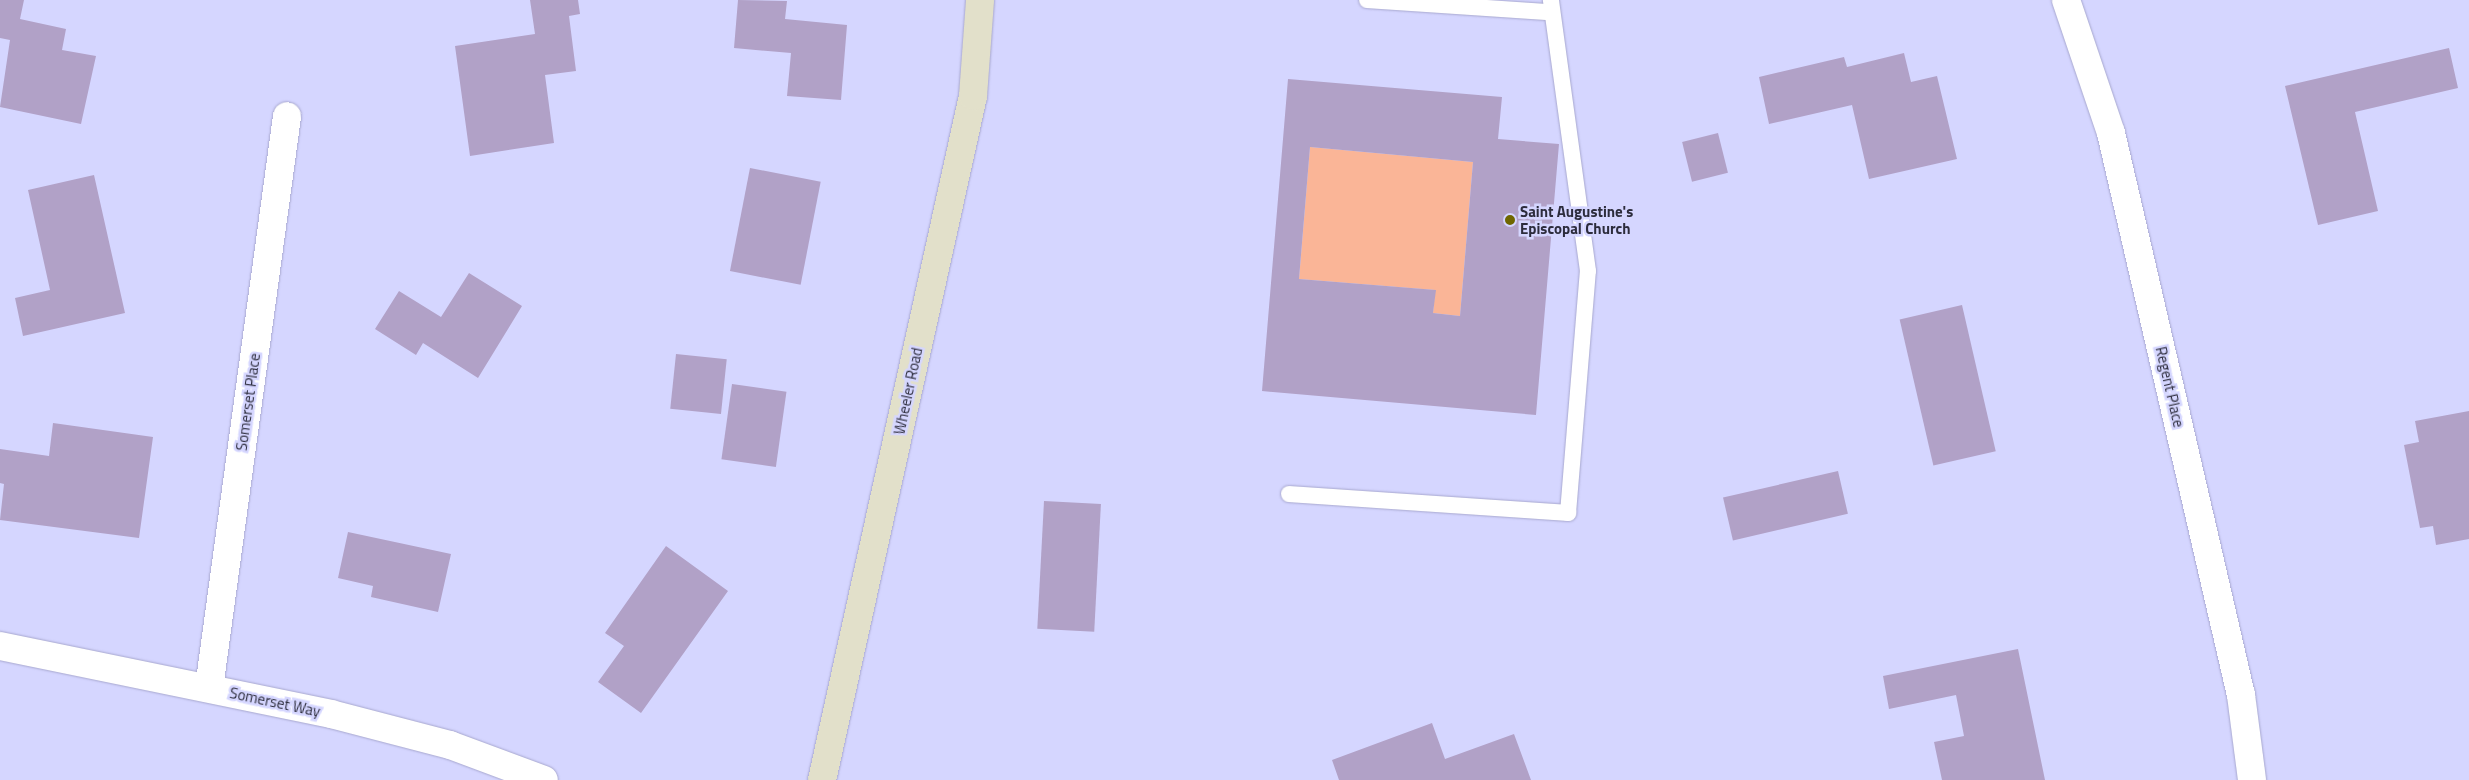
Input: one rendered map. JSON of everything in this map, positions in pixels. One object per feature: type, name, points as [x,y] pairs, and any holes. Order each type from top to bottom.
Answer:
[{"type":"street","name":"Wheeler Road","points":[[822,780],[973,96],[980,0]]},
{"type":"street","name":"Regent Place","points":[[2066,0],[2111,133],[2241,695],[2252,780]]},
{"type":"street","name":"Somerset Place","points":[[209,688],[287,116]]},
{"type":"street","name":"Somerset Way","points":[[0,646],[209,688],[450,745],[544,780]]},
{"type":"lane","points":[[1289,494],[1568,513],[1588,271],[1550,6],[1367,0]]},
{"type":"shaded area","points":[[1310,147],[1473,162],[1460,316],[1433,313],[1435,290],[1299,279]]},
{"type":"building","points":[[0,0],[24,0],[20,19],[66,29],[62,50],[96,56],[81,124],[0,107],[10,40],[0,38]]},
{"type":"building","points":[[530,0],[578,0],[580,14],[569,16],[576,71],[545,75],[554,143],[470,156],[455,46],[535,34]]},
{"type":"building","points":[[738,0],[787,1],[785,19],[847,25],[841,100],[787,96],[791,53],[734,48]]},
{"type":"building","points":[[2449,48],[2458,88],[2355,112],[2378,211],[2318,225],[2285,86]]},
{"type":"building","points":[[1904,53],[1911,82],[1937,76],[1957,159],[1869,179],[1852,105],[1769,124],[1759,77],[1844,57],[1847,67]]},
{"type":"building","name":"Saint Augustine's Episcopal Church","points":[[1288,79],[1502,97],[1498,139],[1559,144],[1536,415],[1262,391]],"holes":[[[1310,147],[1473,162],[1460,316],[1433,313],[1436,290],[1299,279]]]},
{"type":"building","points":[[1718,133],[1728,173],[1692,182],[1682,142]]},
{"type":"building","points":[[750,168],[821,182],[801,285],[730,271]]},
{"type":"building","points":[[94,175],[125,313],[23,336],[15,298],[50,290],[28,190]]},
{"type":"building","points":[[469,273],[522,306],[478,378],[423,343],[416,355],[375,329],[399,291],[441,317]]},
{"type":"building","points":[[1962,305],[1996,451],[1933,466],[1900,319]]},
{"type":"building","points":[[676,354],[727,359],[721,414],[670,409]]},
{"type":"building","points":[[732,384],[786,392],[776,467],[721,459]]},
{"type":"building","points":[[2469,411],[2469,539],[2436,545],[2433,526],[2420,528],[2404,445],[2419,442],[2415,421]]},
{"type":"building","points":[[53,423],[153,437],[139,538],[0,520],[4,484],[0,483],[0,449],[49,456]]},
{"type":"building","points":[[1838,471],[1848,514],[1733,540],[1723,498]]},
{"type":"building","points":[[1044,501],[1101,504],[1094,632],[1037,629]]},
{"type":"building","points":[[348,532],[451,554],[438,612],[371,597],[373,586],[338,578]]},
{"type":"building","points":[[666,546],[728,591],[641,713],[598,682],[624,646],[605,633]]},
{"type":"building","points":[[2018,649],[2045,780],[1942,780],[1934,742],[1964,736],[1956,695],[1889,709],[1883,676]]},
{"type":"building","points":[[1432,723],[1445,759],[1514,734],[1531,780],[1339,780],[1332,760]]},
{"type":"place","name":"Saint Augustine's Episcopal Church","points":[[1510,220]]}]
